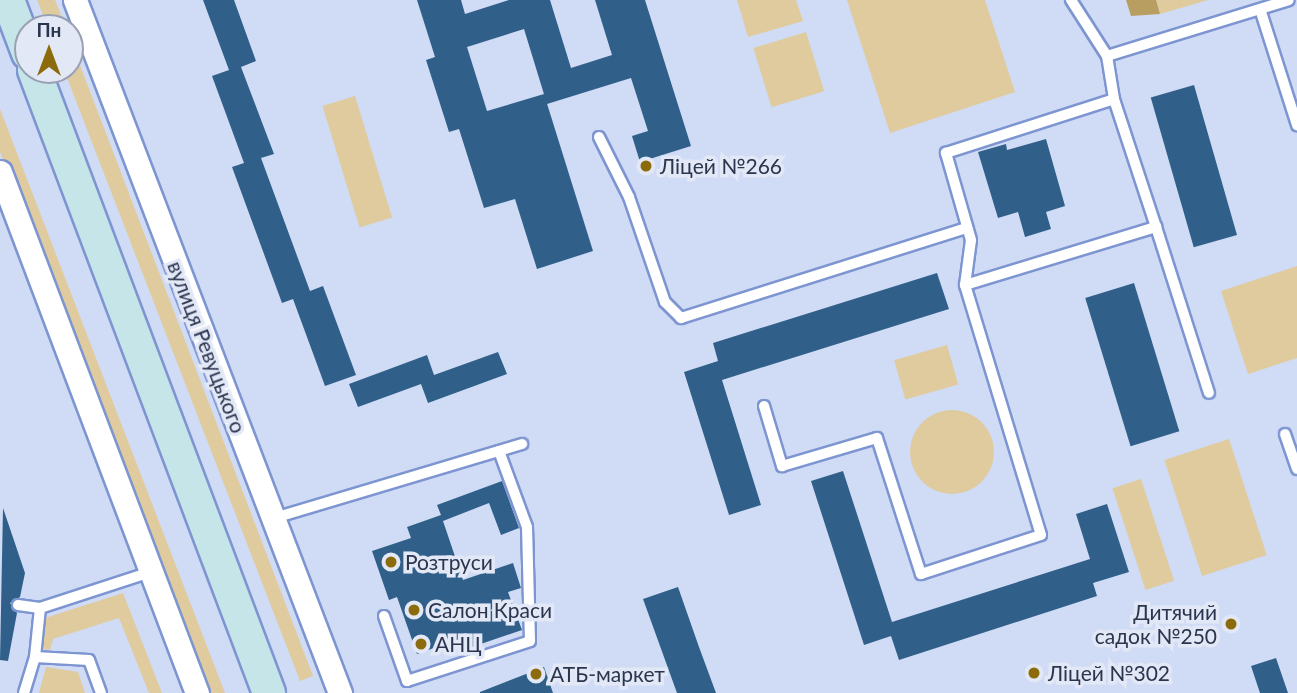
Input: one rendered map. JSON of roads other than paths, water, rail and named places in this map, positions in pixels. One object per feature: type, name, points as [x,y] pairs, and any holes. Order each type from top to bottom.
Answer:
[{"type":"street","name":"вулиця Ревуцького","points":[[75,0],[340,693]]},
{"type":"street","points":[[39,84],[269,693]]},
{"type":"street","points":[[0,172],[197,693]]},
{"type":"lane","points":[[1071,0],[1107,56],[1114,99],[1209,393]]},
{"type":"lane","points":[[1107,56],[1261,12],[1289,0]]},
{"type":"lane","points":[[1261,12],[1297,125]]},
{"type":"lane","points":[[764,406],[782,466],[877,439],[921,574],[1041,535],[965,285],[971,240],[946,153],[1114,99]]},
{"type":"lane","points":[[599,137],[629,197],[664,302],[681,318],[967,228]]},
{"type":"lane","points":[[965,285],[1156,227]]},
{"type":"lane","points":[[1285,434],[1297,469]]},
{"type":"lane","points":[[274,518],[522,444]]},
{"type":"lane","points":[[384,616],[407,681],[530,641],[527,527],[499,451]]},
{"type":"lane","points":[[19,605],[40,608],[151,572]]},
{"type":"lane","points":[[24,693],[35,657],[40,608]]},
{"type":"lane","points":[[35,657],[89,660],[101,693]]},
{"type":"place","name":"Ліцей №266","points":[[646,166]]},
{"type":"place","name":"Розтруси","points":[[391,562]]},
{"type":"place","name":"Салон Краси","points":[[414,610]]},
{"type":"place","name":"Дитячий садок №250","points":[[1231,624]]},
{"type":"place","name":"АНЦ","points":[[421,644]]},
{"type":"place","name":"Ліцей №302","points":[[1034,673]]},
{"type":"place","name":"АТБ-маркет","points":[[536,674]]}]
